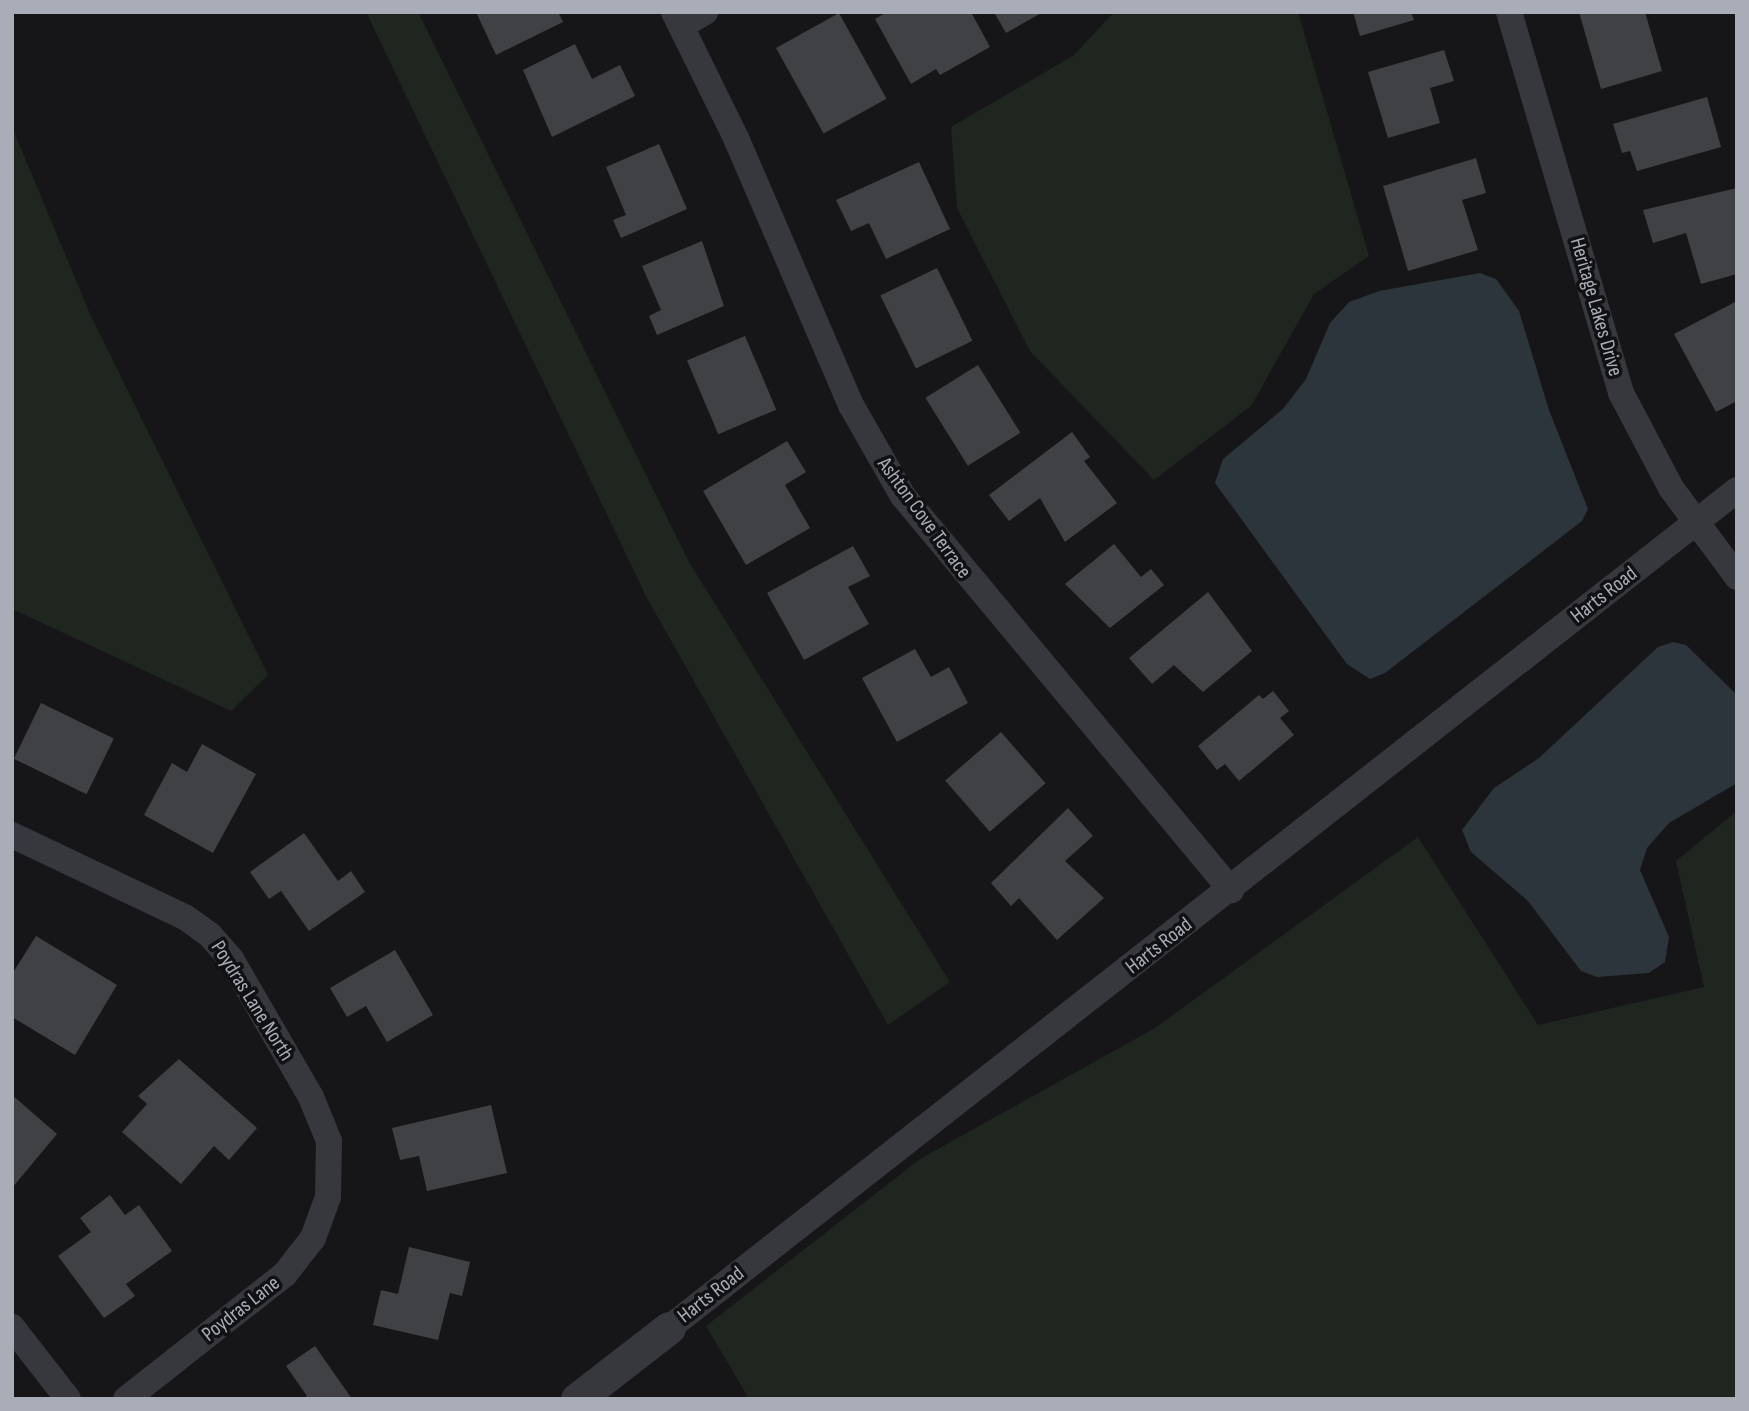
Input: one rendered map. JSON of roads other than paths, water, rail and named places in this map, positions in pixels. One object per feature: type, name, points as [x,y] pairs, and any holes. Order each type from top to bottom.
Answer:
[{"type":"street","points":[[677,19],[705,12]]},
{"type":"street","name":"Heritage Lakes Drive","points":[[1508,12],[1621,393],[1640,436],[1695,523],[1737,577]]},
{"type":"street","name":"Ashton Cove Terrace","points":[[677,19],[736,138],[851,405],[903,496],[1231,890]]},
{"type":"street","name":"Harts Road","points":[[577,1399],[1231,890],[1737,490]]},
{"type":"street","name":"Poydras Lane North","points":[[12,835],[185,917],[210,935],[231,959],[311,1097],[330,1141],[328,1197]]},
{"type":"street","name":"Poydras Lane","points":[[126,1399],[285,1274],[313,1238],[328,1197]]},
{"type":"street","points":[[12,1326],[68,1399]]}]
